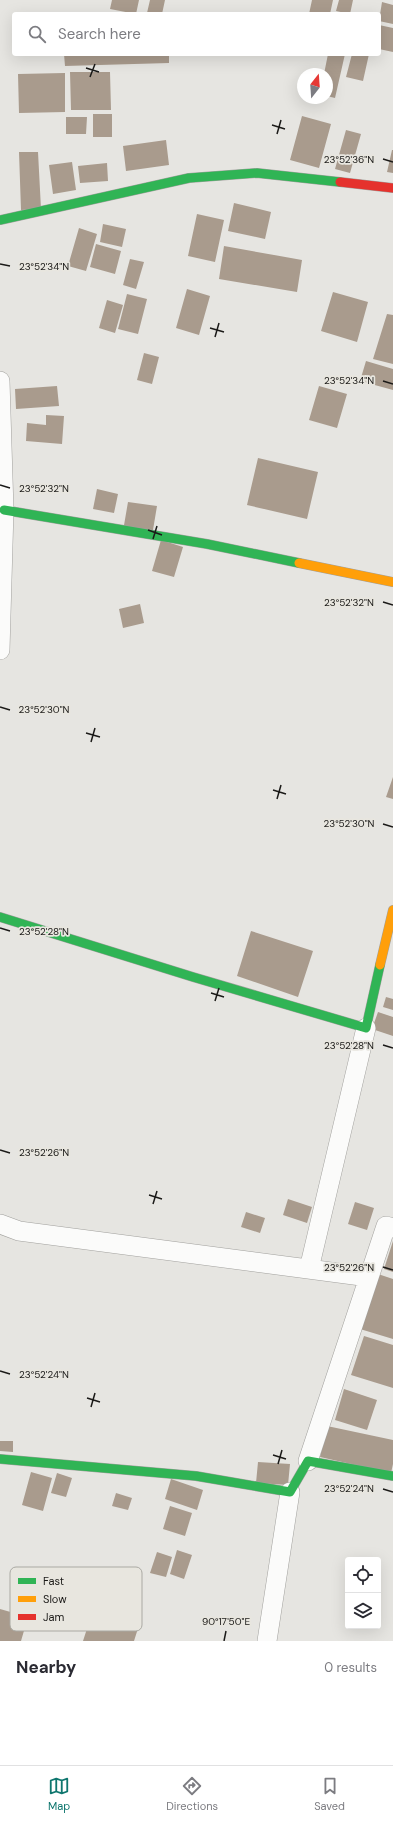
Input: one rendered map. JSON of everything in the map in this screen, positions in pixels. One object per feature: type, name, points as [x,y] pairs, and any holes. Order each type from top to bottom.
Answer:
[{"type":"street","points":[[0,220],[189,178],[258,173],[393,188]]},
{"type":"street","points":[[0,381],[4,510],[0,650]]},
{"type":"street","points":[[4,510],[207,544],[393,582]]},
{"type":"street","points":[[309,1269],[393,910]]},
{"type":"street","points":[[0,917],[193,977],[366,1028]]},
{"type":"street","points":[[0,1224],[19,1231],[369,1277]]},
{"type":"street","points":[[267,1641],[290,1492],[308,1461],[386,1226],[393,1228]]},
{"type":"street","points":[[0,1459],[26,1460],[196,1476],[290,1492]]},
{"type":"street","points":[[308,1461],[393,1476]]},
{"type":"building","points":[[112,0],[139,0],[136,12],[126,12],[110,9]]},
{"type":"building","points":[[150,0],[165,0],[162,12],[147,12]]},
{"type":"building","points":[[312,0],[333,0],[330,12],[309,12]]},
{"type":"building","points":[[339,0],[353,0],[350,12],[336,11]]},
{"type":"building","points":[[382,2],[393,5],[393,24],[381,21]]},
{"type":"building","points":[[381,25],[393,28],[393,52],[381,49]]},
{"type":"building","points":[[64,56],[169,56],[169,63],[65,66]]},
{"type":"building","points":[[328,56],[345,56],[335,98],[333,98],[333,68],[325,68]]},
{"type":"building","points":[[351,56],[369,56],[363,81],[346,77]]},
{"type":"building","points":[[70,72],[110,72],[111,110],[71,110]]},
{"type":"building","points":[[65,73],[65,112],[19,113],[18,74]]},
{"type":"building","points":[[93,114],[112,114],[112,137],[93,137]]},
{"type":"building","points":[[302,116],[331,124],[319,168],[290,160]]},
{"type":"building","points":[[66,117],[87,117],[86,134],[66,134]]},
{"type":"building","points":[[346,130],[361,134],[350,173],[335,169]]},
{"type":"building","points":[[166,140],[169,165],[126,171],[123,146]]},
{"type":"building","points":[[393,150],[393,173],[387,172]]},
{"type":"building","points":[[19,152],[38,152],[41,209],[21,210]]},
{"type":"building","points":[[72,162],[76,190],[53,194],[49,165]]},
{"type":"building","points":[[107,163],[108,181],[80,183],[78,166]]},
{"type":"building","points":[[234,203],[271,212],[265,239],[228,231]]},
{"type":"building","points":[[197,214],[224,220],[215,262],[188,256]]},
{"type":"building","points":[[103,224],[126,229],[122,247],[100,242]]},
{"type":"building","points":[[79,228],[97,234],[86,271],[68,266]]},
{"type":"building","points":[[96,244],[121,251],[115,274],[90,267]]},
{"type":"building","points":[[224,246],[302,260],[297,292],[219,279]]},
{"type":"building","points":[[130,259],[144,262],[136,289],[123,285]]},
{"type":"building","points":[[187,289],[210,296],[199,335],[176,328]]},
{"type":"building","points":[[333,292],[368,302],[357,342],[321,331]]},
{"type":"building","points":[[127,294],[147,299],[138,334],[118,329]]},
{"type":"building","points":[[107,300],[123,305],[115,333],[99,328]]},
{"type":"building","points":[[387,314],[393,315],[393,364],[373,359]]},
{"type":"building","points":[[144,353],[159,357],[152,384],[137,380]]},
{"type":"building","points":[[366,361],[393,369],[393,390],[360,381]]},
{"type":"building","points":[[57,386],[59,406],[16,409],[15,389]]},
{"type":"building","points":[[319,386],[347,394],[337,428],[309,420]]},
{"type":"building","points":[[46,415],[64,416],[62,444],[26,441],[27,423],[46,425]]},
{"type":"building","points":[[258,458],[318,472],[307,519],[247,505]]},
{"type":"building","points":[[97,489],[118,494],[114,513],[93,509]]},
{"type":"building","points":[[128,502],[157,506],[152,536],[123,531]]},
{"type":"building","points":[[161,540],[183,547],[174,577],[152,571]]},
{"type":"building","points":[[140,604],[144,623],[123,628],[119,609]]},
{"type":"building","points":[[393,777],[393,799],[386,797]]},
{"type":"building","points":[[251,931],[313,951],[298,997],[237,976]]},
{"type":"building","points":[[386,997],[393,999],[393,1010],[383,1007]]},
{"type":"building","points":[[378,1012],[393,1017],[393,1036],[372,1029]]},
{"type":"building","points":[[288,1199],[312,1207],[307,1223],[283,1215]]},
{"type":"building","points":[[355,1202],[374,1208],[367,1230],[348,1224]]},
{"type":"building","points":[[246,1212],[265,1218],[260,1233],[241,1227]]},
{"type":"building","points":[[393,1241],[393,1272],[384,1269]]},
{"type":"building","points":[[378,1274],[393,1279],[393,1339],[360,1329]]},
{"type":"building","points":[[364,1336],[393,1345],[393,1388],[351,1375]]},
{"type":"building","points":[[344,1389],[377,1400],[367,1430],[335,1420]]},
{"type":"building","points":[[327,1426],[393,1440],[393,1464],[391,1473],[320,1457]]},
{"type":"building","points":[[0,1441],[13,1441],[13,1452],[0,1451]]},
{"type":"building","points":[[258,1462],[290,1464],[288,1485],[256,1483]]},
{"type":"building","points":[[31,1472],[52,1478],[43,1511],[22,1505]]},
{"type":"building","points":[[57,1473],[72,1478],[66,1497],[51,1493]]},
{"type":"building","points":[[171,1479],[203,1490],[197,1510],[165,1499]]},
{"type":"building","points":[[116,1493],[132,1498],[128,1510],[112,1506]]},
{"type":"building","points":[[170,1506],[192,1513],[185,1536],[163,1529]]},
{"type":"building","points":[[177,1550],[192,1555],[184,1579],[170,1574]]},
{"type":"building","points":[[157,1552],[172,1557],[166,1577],[150,1573]]},
{"type":"building","points":[[0,1609],[10,1612],[10,1631],[24,1631],[21,1641],[0,1641]]},
{"type":"building","points":[[86,1631],[137,1631],[134,1641],[83,1641]]},
{"type":"traffic: fast","points":[[0,220],[189,178],[257,173],[340,182]]},
{"type":"traffic: fast","points":[[4,510],[207,544],[299,563]]},
{"type":"traffic: fast","points":[[0,917],[193,977],[366,1028],[380,965]]},
{"type":"traffic: fast","points":[[0,1459],[196,1476],[290,1492],[308,1461],[393,1476]]},
{"type":"traffic: slow","points":[[299,563],[393,582]]},
{"type":"traffic: slow","points":[[380,965],[393,910]]},
{"type":"traffic: jam","points":[[340,182],[393,188]]}]
